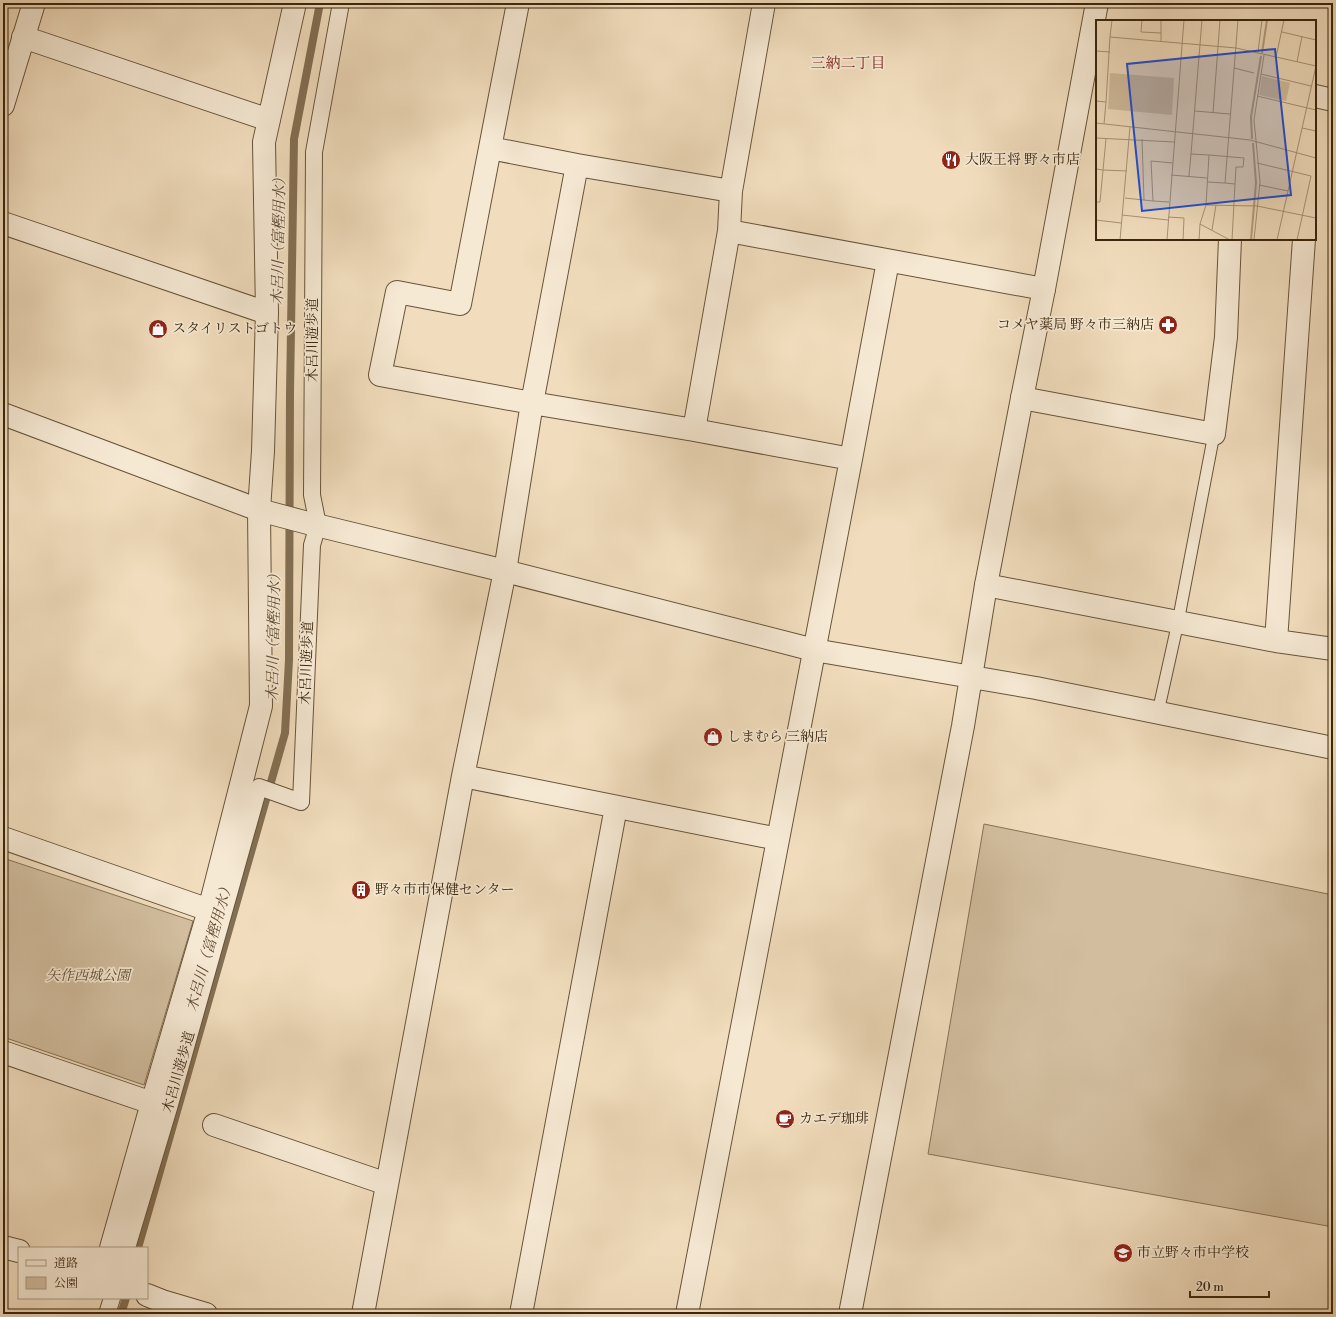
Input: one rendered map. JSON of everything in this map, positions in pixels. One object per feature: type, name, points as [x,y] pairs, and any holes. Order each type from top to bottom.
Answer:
[{"type":"street","points":[[3,105],[34,3]]},
{"type":"street","points":[[111,1247],[209,910],[261,706],[259,510],[263,451],[267,313],[264,142],[295,3]]},
{"type":"street","name":"木呂川遊歩道","points":[[127,1247],[170,1108],[259,787],[301,802],[313,524],[314,152],[341,3]]},
{"type":"street","points":[[518,3],[460,304],[398,292],[380,375],[851,459]]},
{"type":"street","points":[[694,430],[729,231],[731,191],[764,3]]},
{"type":"street","points":[[1096,20],[1098,3]]},
{"type":"street","points":[[850,1314],[962,734],[986,585],[1022,398],[1093,49],[1096,21]]},
{"type":"street","points":[[23,37],[269,120]]},
{"type":"street","points":[[1316,96],[1333,100]]},
{"type":"street","points":[[490,148],[577,165],[731,191]]},
{"type":"street","points":[[362,1314],[463,776],[506,571],[532,403],[577,165]]},
{"type":"street","points":[[3,223],[267,313]]},
{"type":"street","points":[[729,231],[1044,289]]},
{"type":"street","points":[[1022,398],[1214,434],[1226,337],[1230,240]]},
{"type":"street","points":[[1276,640],[1304,240]]},
{"type":"street","points":[[687,1314],[888,261]]},
{"type":"street","points":[[3,414],[259,510],[506,571],[814,650],[1036,688],[1333,748]]},
{"type":"street","points":[[986,585],[1178,622],[1333,649]]},
{"type":"street","points":[[463,776],[778,839]]},
{"type":"street","points":[[521,1314],[616,807]]},
{"type":"street","points":[[3,838],[209,910]]},
{"type":"street","points":[[3,1052],[152,1103]]},
{"type":"street","points":[[214,1125],[387,1184]]},
{"type":"street","points":[[3,1247],[18,1252]]},
{"type":"street","points":[[107,1314],[112,1299]]},
{"type":"street","points":[[155,1302],[206,1314]]},
{"type":"lane","points":[[1158,712],[1178,622],[1214,434]]},
{"type":"green space","points":[[984,824],[1333,895],[1333,1227],[928,1154]]},
{"type":"green space","name":"矢作西城公園","points":[[3,858],[193,921],[144,1085],[3,1037]]},
{"type":"waterway","name":"木呂川（富樫用水）","points":[[138,1247],[285,733],[289,660],[290,393],[294,139],[320,3]]},
{"type":"waterway","name":"木呂川（富樫用水）","points":[[121,1314],[126,1299]]},
{"type":"place","name":"大阪王将 野々市店","points":[[951,160]]},
{"type":"place","name":"コメヤ薬局 野々市三納店","points":[[1168,325]]},
{"type":"place","name":"スタイリストゴトウ","points":[[158,329]]},
{"type":"place","name":"しまむら 三納店","points":[[713,737]]},
{"type":"place","name":"野々市市保健センター","points":[[361,890]]},
{"type":"place","name":"カエデ珈琲","points":[[785,1119]]},
{"type":"place","name":"市立野々市中学校","points":[[1123,1253]]},
{"type":"district","name":"三納二丁目","points":[[848,63]]}]
